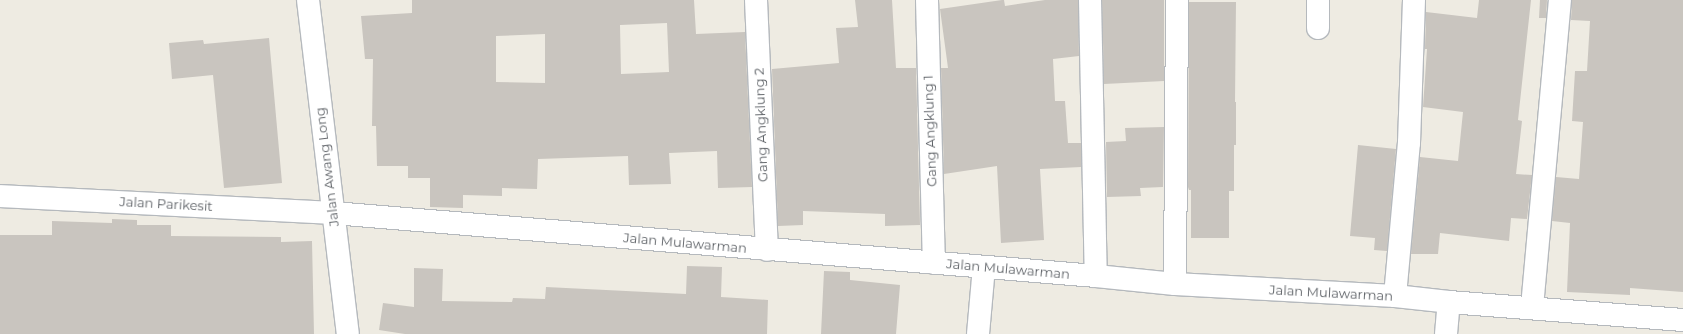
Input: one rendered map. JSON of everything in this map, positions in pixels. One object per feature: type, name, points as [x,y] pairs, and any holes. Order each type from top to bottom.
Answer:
[{"type":"street","name":"Jalan Awang Long","points":[[308,0],[348,334]]},
{"type":"street","name":"Gang Angklung 2","points":[[756,0],[767,250]]},
{"type":"street","name":"Gang Angklung 1","points":[[927,0],[934,263]]},
{"type":"street","points":[[1090,0],[1096,276]]},
{"type":"street","points":[[1176,284],[1177,0]]},
{"type":"street","points":[[1318,0],[1318,28]]},
{"type":"street","points":[[1395,296],[1409,143],[1414,0]]},
{"type":"street","points":[[1532,307],[1560,0]]},
{"type":"street","name":"Jalan Parikesit","points":[[0,196],[333,213]]},
{"type":"street","name":"Jalan Mulawarman","points":[[333,213],[1096,276],[1176,284],[1395,296],[1449,302],[1532,307],[1683,320]]},
{"type":"street","points":[[978,334],[984,267]]},
{"type":"street","points":[[1446,334],[1449,302]]},
{"type":"building","points":[[412,0],[694,0],[696,34],[745,32],[752,187],[718,188],[717,151],[669,153],[671,184],[629,185],[628,156],[538,159],[537,189],[502,188],[502,196],[463,195],[463,208],[430,207],[430,178],[408,178],[408,166],[377,166],[376,126],[372,126],[373,59],[365,59],[361,16],[412,13]],"holes":[[[667,23],[669,72],[621,74],[620,25]],[[545,34],[545,83],[496,82],[496,36]]]},
{"type":"building","points":[[855,0],[892,0],[896,68],[916,68],[920,225],[885,226],[885,214],[803,211],[803,225],[778,226],[772,69],[839,63],[836,28],[858,27]]},
{"type":"building","points":[[1004,0],[1005,6],[1045,0],[1078,0],[1079,56],[1053,59],[1055,101],[1065,101],[1068,143],[1081,143],[1081,167],[1040,169],[1044,240],[1001,243],[997,166],[944,174],[941,68],[948,68],[940,9]]},
{"type":"building","points":[[1102,0],[1164,0],[1164,81],[1104,84]]},
{"type":"building","points":[[1479,0],[1531,0],[1518,120],[1522,121],[1516,174],[1532,175],[1527,219],[1511,218],[1509,241],[1440,233],[1438,254],[1411,254],[1420,157],[1458,161],[1463,112],[1423,107],[1427,49],[1425,49],[1426,12],[1477,18]]},
{"type":"building","points":[[1540,0],[1547,0],[1546,18],[1539,18]]},
{"type":"building","points":[[1572,0],[1683,0],[1683,292],[1630,288],[1630,295],[1567,292],[1570,223],[1552,221],[1556,177],[1579,179],[1583,122],[1572,121],[1575,71],[1587,71],[1590,21],[1571,20]]},
{"type":"building","points":[[1189,2],[1236,2],[1236,145],[1234,145],[1234,191],[1229,191],[1229,238],[1191,238],[1191,190],[1189,190],[1188,187]]},
{"type":"building","points":[[269,38],[282,183],[224,188],[213,75],[172,79],[169,43],[203,40],[204,44]]},
{"type":"building","points":[[1164,127],[1163,187],[1140,188],[1141,196],[1107,197],[1106,142],[1126,141],[1125,128]]},
{"type":"building","points":[[1358,145],[1396,149],[1387,251],[1374,250],[1375,238],[1350,236]]},
{"type":"building","points":[[112,219],[137,220],[137,225],[171,225],[171,236],[281,237],[281,242],[312,241],[314,334],[0,334],[0,235],[52,235],[52,221],[112,223]]},
{"type":"building","points":[[687,266],[722,267],[721,297],[768,300],[767,334],[405,334],[379,330],[383,303],[414,307],[414,268],[443,269],[442,301],[512,302],[513,298],[545,299],[546,287],[686,294]]},
{"type":"building","points":[[824,271],[850,272],[850,280],[900,285],[896,334],[821,334]]}]
